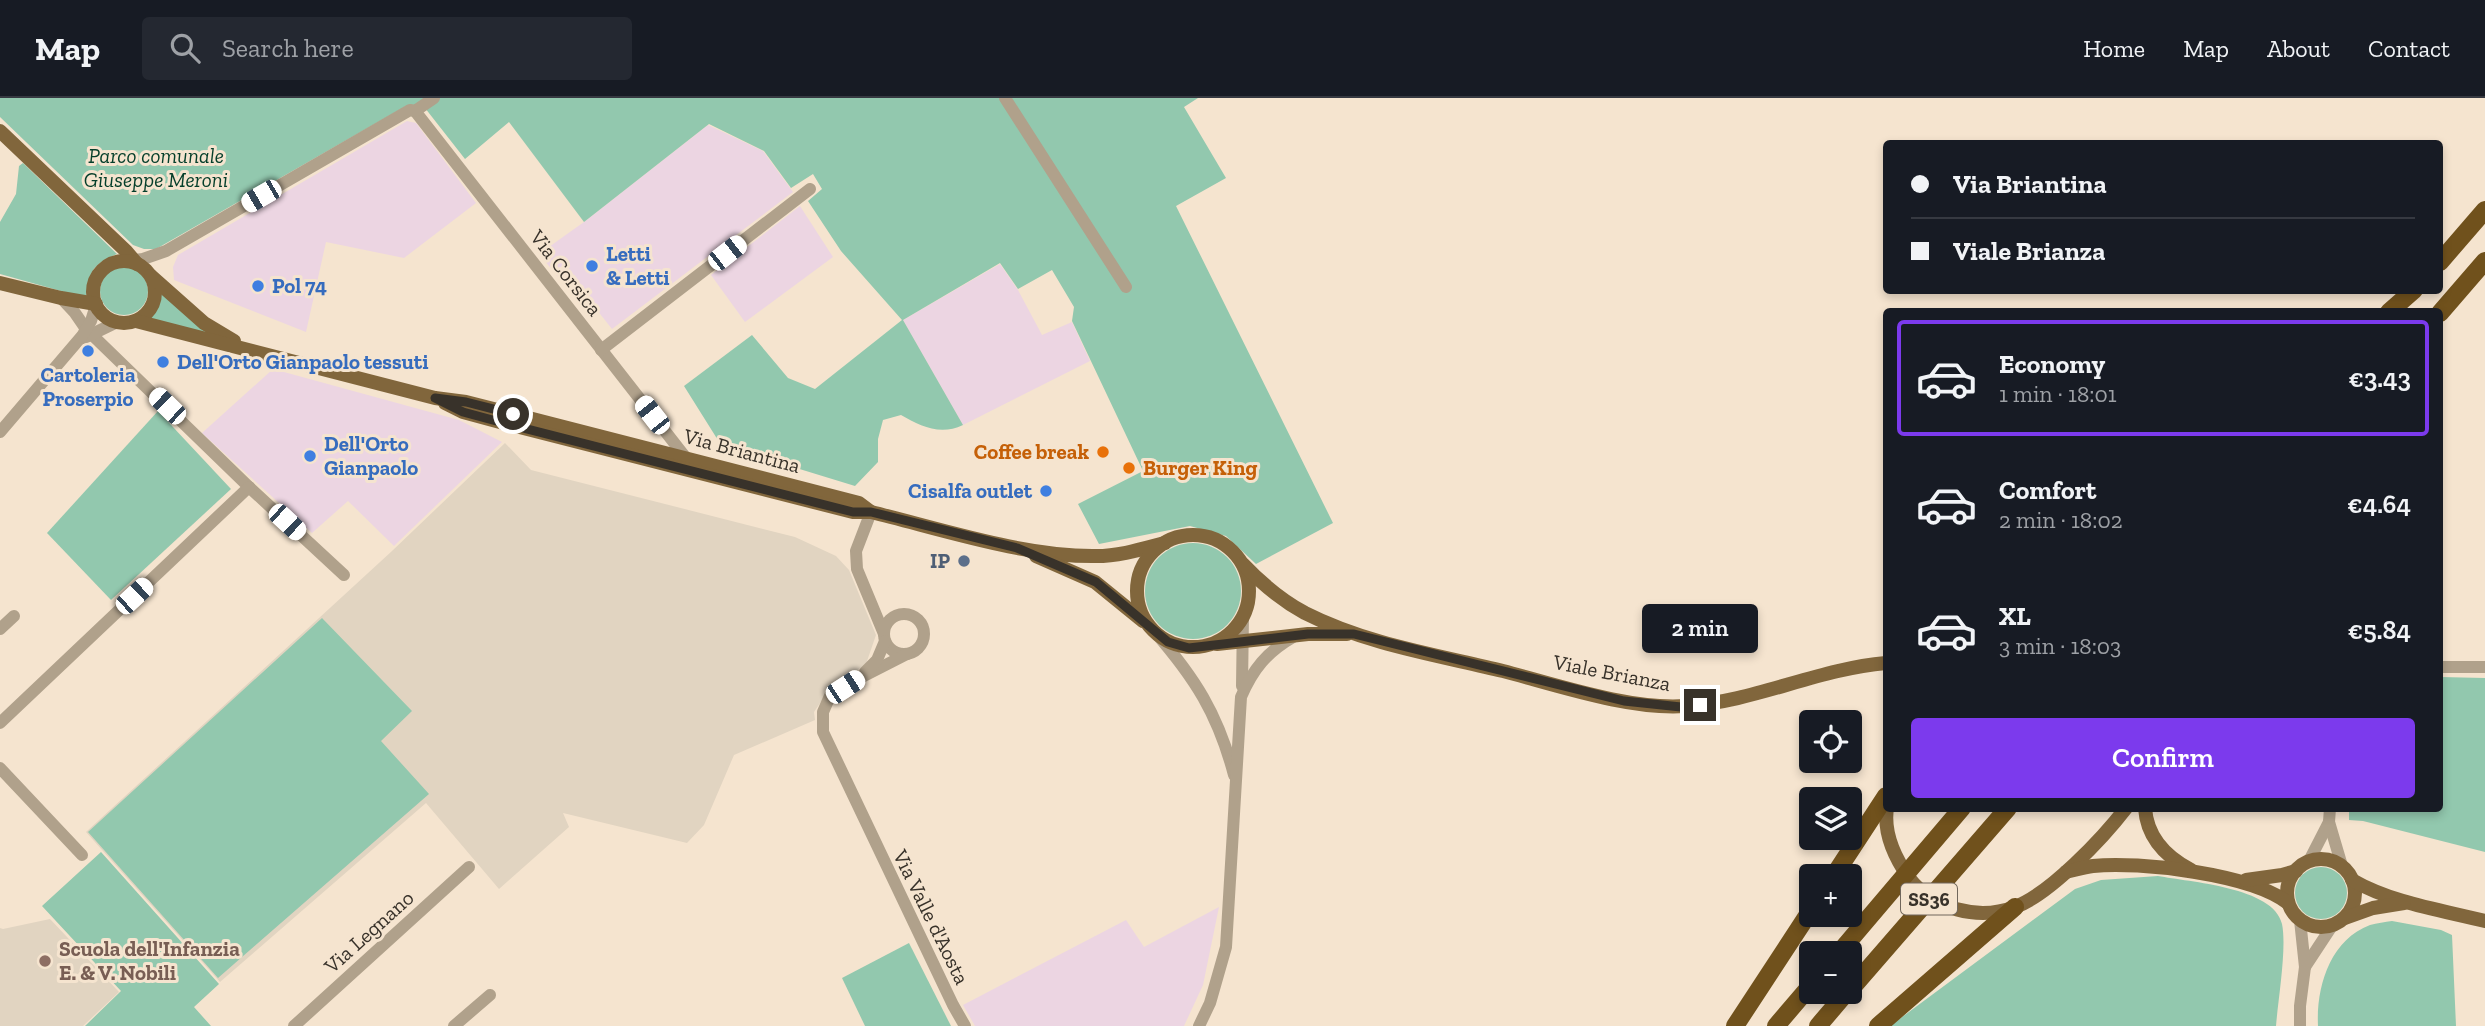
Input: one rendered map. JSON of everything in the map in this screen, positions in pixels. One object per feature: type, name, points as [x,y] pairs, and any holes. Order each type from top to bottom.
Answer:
[{"type":"highway","points":[[2443,259],[2485,210]]},
{"type":"highway","points":[[2443,310],[2485,261]]},
{"type":"highway","points":[[2394,308],[2409,294]]},
{"type":"highway","points":[[2399,308],[2411,294]]},
{"type":"highway","points":[[1842,864],[1883,801]]},
{"type":"highway","name":"SS36","points":[[1849,941],[1959,812]]},
{"type":"highway","name":"SS36","points":[[1862,976],[2005,812]]},
{"type":"highway","points":[[1878,1026],[2015,907]]},
{"type":"highway","points":[[1735,1026],[1800,927]]},
{"type":"highway","points":[[1776,1026],[1799,999]]},
{"type":"highway","name":"SS36","points":[[1818,1026],[1837,1004]]},
{"type":"main road","name":"Via Briantina","points":[[0,131],[136,265],[204,323],[250,350]]},
{"type":"main road","points":[[110,265],[136,265],[154,289],[153,301],[148,311],[135,321],[111,325],[96,305],[93,286],[98,276],[110,265]]},
{"type":"main road","points":[[0,283],[96,305]]},
{"type":"main road","name":"Via Briantina","points":[[135,321],[435,398],[480,405],[686,458],[859,503],[871,512]]},
{"type":"main road","name":"Via Briantina","points":[[435,398],[463,412],[500,422],[853,512],[871,512],[1017,548],[1070,556],[1099,556],[1125,553],[1164,542]]},
{"type":"main road","points":[[1205,536],[1223,543],[1262,584],[1286,601],[1305,613],[1354,634],[1295,635],[1189,648],[1168,642],[1153,630],[1139,607],[1137,587],[1140,573],[1150,555],[1164,542],[1178,537],[1205,536]]},
{"type":"main road","name":"Via Briantina","points":[[1017,548],[1096,582],[1153,630]]},
{"type":"main road","points":[[1209,645],[1226,637],[1243,616],[1250,590],[1243,564]]},
{"type":"main road","name":"Viale Brianza","points":[[1354,634],[1624,701],[1681,707],[1720,702],[1862,665],[1883,663]]},
{"type":"main road","points":[[1862,665],[1883,672]]},
{"type":"main road","points":[[1887,812],[1890,843],[1905,872],[1927,895],[1941,904],[1979,912],[2015,907],[2065,872],[2111,828],[2123,812]]},
{"type":"main road","points":[[2146,812],[2157,844],[2177,863],[2198,874]]},
{"type":"main road","points":[[2242,880],[2283,875],[2295,871],[2309,861],[2332,861],[2342,866],[2352,880],[2355,890],[2354,900],[2338,922]]},
{"type":"main road","points":[[2065,872],[2091,866],[2127,865],[2242,880],[2275,893],[2288,903],[2300,920],[2315,927],[2338,922],[2373,908],[2410,902]]},
{"type":"main road","points":[[2288,903],[2288,886],[2295,871]]},
{"type":"main road","points":[[2352,880],[2371,890],[2485,921]]},
{"type":"street","points":[[136,265],[166,251],[434,98]]},
{"type":"street","points":[[1005,98],[1126,287]]},
{"type":"street","name":"Via Corsica","points":[[415,111],[686,458]]},
{"type":"street","points":[[601,350],[810,189]]},
{"type":"street","points":[[61,299],[88,332],[344,575]]},
{"type":"street","points":[[88,332],[96,305]]},
{"type":"street","points":[[0,432],[88,332],[111,325]]},
{"type":"street","points":[[111,325],[106,340],[113,354]]},
{"type":"street","points":[[0,723],[249,487]]},
{"type":"street","points":[[869,596],[880,606],[899,614],[911,615],[921,623],[924,629],[923,642],[919,647],[907,654],[894,652],[884,638],[857,569],[856,551],[871,512]]},
{"type":"street","points":[[860,678],[877,660],[888,621],[899,614]]},
{"type":"street","points":[[0,629],[13,616]]},
{"type":"street","points":[[1199,1026],[1210,1003],[1226,947],[1235,782],[1240,754],[1243,616]]},
{"type":"street","points":[[1153,630],[1182,664],[1214,715],[1225,741],[1235,782]]},
{"type":"street","points":[[1241,696],[1260,662],[1270,651],[1295,635]]},
{"type":"street","name":"Via Valle d'Aosta","points":[[907,654],[830,696],[823,712],[823,732],[865,824],[965,1026]]},
{"type":"street","points":[[2443,667],[2485,667]]},
{"type":"street","points":[[0,768],[82,855]]},
{"type":"street","points":[[2330,812],[2329,822],[2342,866]]},
{"type":"street","points":[[2309,861],[2329,822]]},
{"type":"street","name":"Via Legnano","points":[[294,1026],[469,867]]},
{"type":"street","points":[[2300,920],[2305,967],[2300,1026]]},
{"type":"street","points":[[2305,967],[2338,922]]},
{"type":"street","points":[[454,1026],[490,995]]},
{"type":"shaded area","points":[[407,121],[416,123],[476,203],[404,258],[326,242],[306,332],[174,280],[173,267],[178,255]]},
{"type":"shaded area","points":[[708,125],[763,151],[793,192],[612,329],[593,305],[582,306],[539,254]]},
{"type":"shaded area","points":[[800,206],[833,257],[745,322],[711,275]]},
{"type":"shaded area","points":[[1000,264],[1018,290],[1042,335],[1072,322],[1090,361],[963,425],[903,320]]},
{"type":"shaded area","points":[[273,369],[459,420],[502,442],[394,546],[348,501],[312,533],[202,433]]},
{"type":"shaded area","points":[[505,443],[531,470],[795,537],[836,556],[849,570],[876,635],[866,664],[829,690],[814,712],[815,720],[734,755],[704,825],[687,843],[563,813],[569,827],[499,889],[426,803],[220,982],[86,832],[392,551]]},
{"type":"shaded area","points":[[1219,907],[1203,985],[1184,1026],[975,1026],[963,1005],[1126,920],[1144,947]]},
{"type":"shaded area","name":"Scuola dell'Infanzia E. & V. Nobili","points":[[50,919],[119,992],[83,1026],[0,1026],[0,928]]},
{"type":"green space","name":"Parco comunale Giuseppe Meroni","points":[[0,98],[1198,98],[1184,107],[1226,178],[1176,206],[1333,523],[1256,564],[1226,536],[1190,526],[1099,544],[1078,504],[1143,471],[1072,321],[1074,307],[1052,270],[1018,289],[1000,263],[903,320],[963,425],[938,430],[901,415],[883,420],[878,439],[878,462],[855,486],[721,445],[684,386],[752,335],[788,378],[815,389],[902,320],[841,251],[808,201],[822,189],[813,174],[791,188],[764,151],[709,124],[584,222],[509,122],[465,159],[425,108],[406,106],[156,249],[144,249],[133,245],[0,117]]},
{"type":"green space","points":[[23,163],[117,254],[93,270],[86,298],[0,274],[0,222],[16,194],[19,166]]},
{"type":"green space","points":[[124,267],[133,268],[141,274],[147,282],[147,300],[141,308],[133,314],[124,315],[115,314],[107,308],[101,300],[100,291],[101,282],[107,274],[115,268]]},
{"type":"green space","points":[[160,288],[225,339],[147,320],[157,305]]},
{"type":"green space","points":[[158,411],[231,489],[111,600],[47,533]]},
{"type":"green space","points":[[1193,543],[1211,547],[1227,557],[1237,573],[1241,591],[1237,609],[1227,625],[1211,635],[1193,639],[1175,635],[1159,625],[1149,609],[1145,591],[1149,573],[1159,557],[1175,547]]},
{"type":"green space","points":[[322,618],[412,711],[381,741],[429,794],[218,978],[88,832]]},
{"type":"green space","points":[[2443,677],[2485,678],[2485,852],[2363,821],[2349,820],[2349,812],[2443,812]]},
{"type":"green space","points":[[101,852],[219,984],[194,1007],[211,1026],[85,1026],[121,991],[42,906]]},
{"type":"green space","points":[[2321,867],[2340,874],[2347,893],[2340,912],[2321,919],[2302,912],[2295,893],[2302,874]]},
{"type":"green space","points":[[2158,876],[2229,888],[2264,902],[2276,912],[2282,924],[2283,946],[2276,1026],[1890,1026],[2075,889],[2101,880]]},
{"type":"green space","points":[[2392,921],[2441,930],[2452,935],[2456,1026],[2318,1026],[2323,981],[2335,953],[2356,932],[2370,925]]},
{"type":"green space","points":[[909,943],[951,1026],[865,1026],[842,978]]},
{"type":"place","name":"Letti & Letti","points":[[592,266]]},
{"type":"place","name":"Pol 74","points":[[258,286]]},
{"type":"place","name":"Cartoleria Proserpio","points":[[88,351]]},
{"type":"place","name":"Dell'Orto Gianpaolo tessuti","points":[[163,362]]},
{"type":"place","name":"Coffee break","points":[[1103,452]]},
{"type":"place","name":"Dell'Orto Gianpaolo","points":[[310,456]]},
{"type":"place","name":"Burger King","points":[[1129,468]]},
{"type":"place","name":"Cisalfa outlet","points":[[1046,491]]},
{"type":"place","name":"IP","points":[[964,561]]},
{"type":"place","name":"Scuola dell'Infanzia E. & V. Nobili","points":[[45,961]]},
{"type":"route","points":[[513,414],[466,402],[435,398],[463,412],[500,422],[853,512],[871,512],[1017,548],[1096,582],[1168,642],[1189,648],[1308,634],[1354,634],[1624,701],[1681,707],[1700,705]]}]
